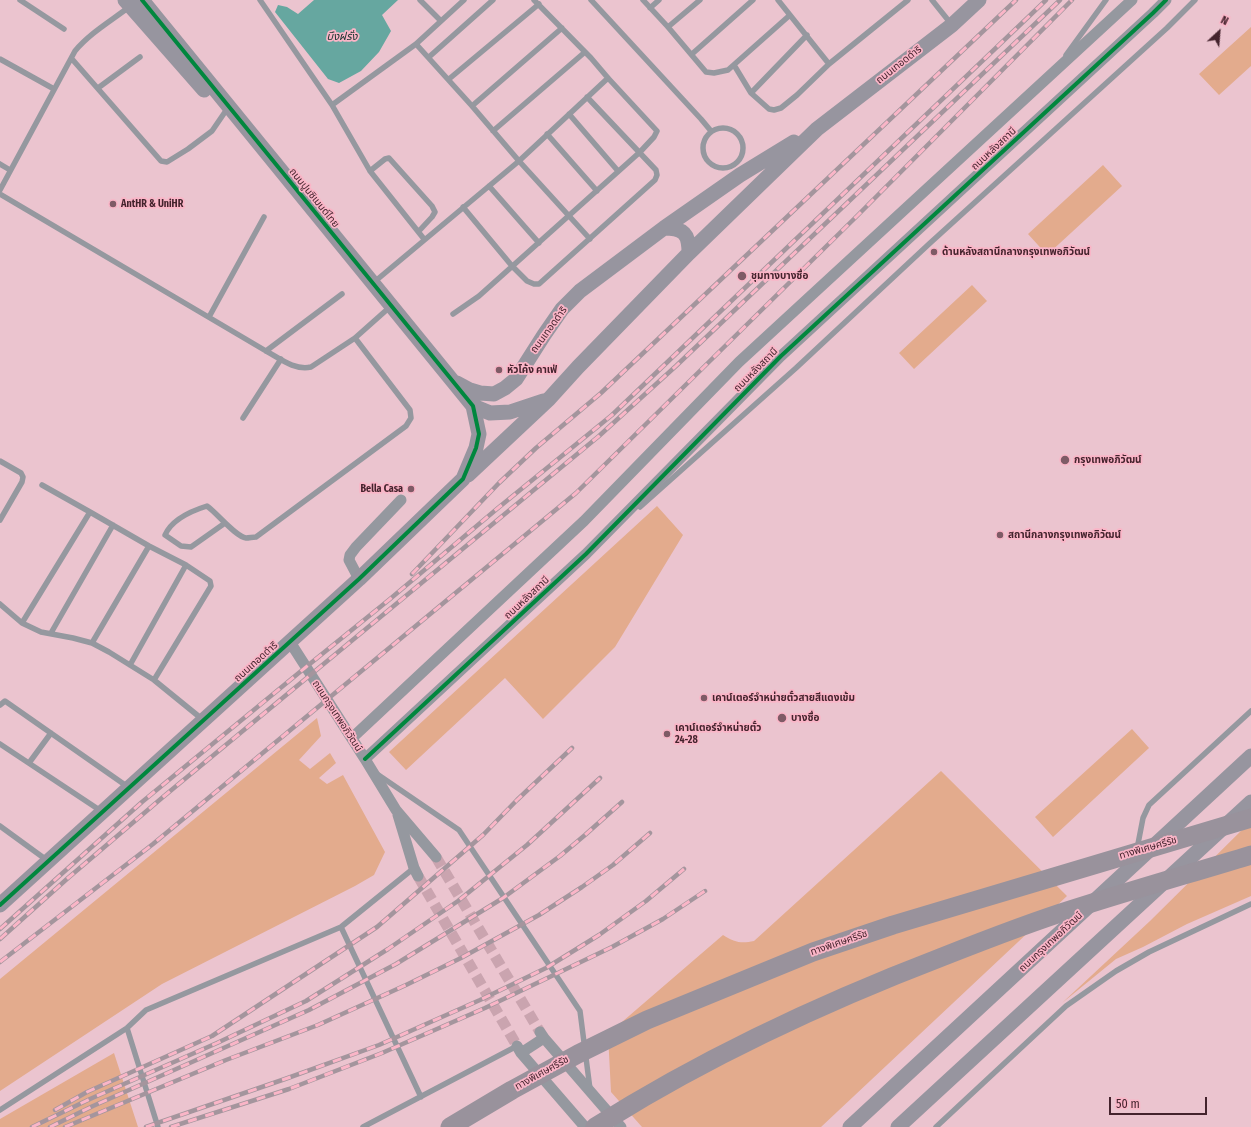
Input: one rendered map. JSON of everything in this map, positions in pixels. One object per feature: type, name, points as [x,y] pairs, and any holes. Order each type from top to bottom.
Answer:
[{"type":"highway","name":"ทางพิเศษศรีรัช","points":[[450,1127],[571,1057],[626,1030],[731,984],[813,952],[892,924],[1251,818]]},
{"type":"highway","points":[[595,1127],[664,1086],[738,1046],[818,1008],[904,972],[990,938],[1072,909],[1251,855]]},
{"type":"street","name":"ถนนปูนซิเมนต์ไทย","points":[[155,0],[225,84],[240,109],[253,137]]},
{"type":"street","name":"ถนนเทอดดำริ","points":[[0,905],[128,787],[359,579],[549,399],[578,367],[689,253],[817,129],[952,25],[979,0]]},
{"type":"street","name":"ถนนหลังสถานี","points":[[352,738],[584,521],[739,362],[1132,0]]},
{"type":"street","name":"ถนนหลังสถานี","points":[[365,758],[586,554],[781,356],[1166,0]]},
{"type":"street","name":"ถนนปูนซิเมนต์ไทย","points":[[133,2],[200,86],[225,112],[253,137]]},
{"type":"street","name":"ถนนปูนซิเมนต์ไทย","points":[[133,2],[219,93],[253,137],[474,406]]},
{"type":"street","name":"ถนนเทอดดำริ","points":[[453,380],[480,394],[494,394],[506,388],[516,379],[544,335],[580,291],[664,228],[737,170],[817,129]]},
{"type":"street","points":[[664,228],[676,228],[686,234],[689,243],[689,253]]},
{"type":"street","name":"ถนนเทอดดำริ","points":[[474,406],[490,414],[510,412],[549,399]]},
{"type":"street","name":"ถนนเทอดดำริ","points":[[463,479],[476,448],[479,434],[474,406]]},
{"type":"street","points":[[359,579],[349,560],[350,555],[401,500]]},
{"type":"street","name":"ถนนกรุงเทพอภิวัฒน์","points":[[290,642],[365,758],[396,810],[436,857]]},
{"type":"street","name":"ถนนกรุงเทพอภิวัฒน์","points":[[850,1127],[1251,756]]},
{"type":"street","points":[[898,1127],[1251,802]]},
{"type":"street","name":"ถนนกรุงเทพอภิวัฒน์","points":[[396,810],[416,872]]},
{"type":"street","points":[[585,1127],[519,1049],[542,1035],[621,1127]]},
{"type":"lane","points":[[20,0],[64,29]]},
{"type":"lane","points":[[260,0],[332,105],[370,171],[424,239]]},
{"type":"lane","points":[[420,0],[441,21]]},
{"type":"lane","points":[[332,105],[416,44],[464,0]]},
{"type":"lane","points":[[429,57],[493,0]]},
{"type":"lane","points":[[591,0],[701,119],[711,132]]},
{"type":"lane","points":[[643,0],[692,54],[706,72],[714,73],[728,70],[790,15]]},
{"type":"lane","points":[[650,8],[659,0]]},
{"type":"lane","points":[[668,27],[700,0]]},
{"type":"lane","points":[[692,54],[753,0]]},
{"type":"lane","points":[[778,0],[808,35],[829,64]]},
{"type":"lane","points":[[734,65],[751,94],[769,109],[774,110],[781,108],[829,64],[908,0]]},
{"type":"lane","points":[[932,0],[952,25]]},
{"type":"lane","points":[[1053,73],[1106,0]]},
{"type":"lane","points":[[586,554],[805,360],[929,244],[1167,28],[1195,0]]},
{"type":"lane","points":[[0,190],[75,51],[96,31],[133,2]]},
{"type":"lane","points":[[449,79],[536,2],[585,52],[657,131],[654,137],[640,152],[540,243],[479,296],[453,314]]},
{"type":"lane","points":[[472,106],[562,28]]},
{"type":"lane","points":[[751,94],[808,35]]},
{"type":"lane","points":[[416,44],[449,79],[519,161],[590,239]]},
{"type":"lane","points":[[493,131],[585,52]]},
{"type":"lane","points":[[98,88],[140,57]]},
{"type":"lane","points":[[0,59],[54,88]]},
{"type":"lane","points":[[72,59],[155,155],[167,162],[188,149],[212,131],[225,112]]},
{"type":"lane","points":[[372,283],[519,161],[608,78]]},
{"type":"lane","points":[[463,207],[512,266],[527,281],[534,284],[539,284],[590,239],[655,180],[657,175],[656,170],[640,152],[587,97]]},
{"type":"lane","points":[[569,114],[618,171]]},
{"type":"lane","points":[[723,128],[735,132],[740,137],[743,149],[737,170],[727,168],[720,169],[714,167],[704,157],[702,150],[703,143],[706,136],[711,132],[723,128]]},
{"type":"lane","points":[[547,134],[597,191]]},
{"type":"lane","points":[[370,171],[385,159],[390,158],[432,206],[435,212],[419,231]]},
{"type":"lane","points":[[0,164],[10,170]]},
{"type":"lane","points":[[489,186],[540,243]]},
{"type":"lane","points":[[0,194],[281,359],[304,369],[311,367],[355,338],[392,306]]},
{"type":"lane","points":[[209,317],[264,217]]},
{"type":"lane","points":[[266,350],[342,294]]},
{"type":"lane","points":[[225,523],[191,547],[181,546],[166,535],[174,522],[194,510],[207,506],[216,512],[237,534],[245,538],[256,537],[406,426],[411,418],[410,410],[355,338]]},
{"type":"lane","points":[[244,418],[281,359]]},
{"type":"lane","points":[[0,461],[21,473],[23,477],[22,482],[0,520]]},
{"type":"lane","points":[[42,485],[149,546],[186,565],[210,581],[211,586],[154,680]]},
{"type":"lane","points":[[22,623],[90,512]]},
{"type":"lane","points":[[51,633],[113,525]]},
{"type":"lane","points":[[92,643],[149,546]]},
{"type":"lane","points":[[130,665],[186,565]]},
{"type":"lane","points":[[0,604],[22,623],[41,632],[92,643],[154,680],[204,720]]},
{"type":"lane","points":[[0,705],[5,701],[128,787]]},
{"type":"lane","points":[[1134,865],[1143,818],[1149,805],[1251,711]]},
{"type":"lane","points":[[29,763],[51,733]]},
{"type":"lane","points":[[0,744],[102,812]]},
{"type":"lane","points":[[372,771],[459,830],[580,1010],[591,1092]]},
{"type":"lane","points":[[0,826],[48,861]]},
{"type":"lane","points":[[0,1110],[128,1028],[146,1010],[341,927],[416,872]]},
{"type":"lane","points":[[936,1127],[1066,1006],[1116,971],[1149,952],[1251,904]]},
{"type":"lane","points":[[341,927],[421,1097]]},
{"type":"lane","points":[[128,1028],[158,1127]]},
{"type":"lane","points":[[363,1127],[519,1049]]},
{"type":"shaded area","points":[[1251,27],[1251,66],[1219,95],[1199,74]]},
{"type":"shaded area","points":[[1103,165],[1122,186],[1047,255],[1028,234]]},
{"type":"shaded area","points":[[972,285],[987,301],[914,369],[899,353]]},
{"type":"shaded area","points":[[657,506],[683,535],[615,647],[543,719],[505,678],[406,770],[389,752]]},
{"type":"shaded area","points":[[317,718],[321,736],[299,760],[310,769],[330,753],[336,763],[319,778],[327,784],[343,775],[385,852],[374,875],[162,984],[0,1091],[0,979]]},
{"type":"shaded area","points":[[1132,729],[1149,748],[1053,837],[1035,817]]},
{"type":"shaded area","points":[[941,771],[1067,896],[821,1127],[642,1127],[611,1092],[608,1034],[723,935],[738,942],[754,941]]},
{"type":"shaded area","points":[[1251,821],[1251,896],[1187,924],[1116,959],[1062,1003],[1150,921]]},
{"type":"shaded area","points":[[114,1053],[138,1127],[0,1127],[0,1119]]},
{"type":"water","name":"บึงฝรั่ง","points":[[314,0],[398,0],[382,15],[391,31],[379,52],[361,71],[339,83],[328,79],[275,12],[278,5],[287,7],[298,14]]},
{"type":"tunnel","points":[[436,857],[540,1032]]},
{"type":"tunnel","points":[[418,876],[517,1046]]},
{"type":"railway","points":[[412,574],[499,483],[536,448],[601,393],[1016,0]]},
{"type":"railway","points":[[0,929],[142,802],[612,415],[1046,0]]},
{"type":"railway","points":[[0,939],[68,878],[163,797],[599,436],[676,366],[1060,0]]},
{"type":"railway","points":[[0,962],[153,844],[576,493],[857,216],[1072,0]]},
{"type":"railway","points":[[55,1110],[87,1092],[212,1036],[377,927],[483,835],[517,800],[572,748]]},
{"type":"railway","points":[[32,1127],[90,1099],[217,1043],[306,1001],[388,949],[458,901],[527,845],[600,778]]},
{"type":"railway","points":[[50,1127],[93,1106],[309,1010],[396,964],[503,898],[560,856],[622,802]]},
{"type":"railway","points":[[65,1127],[226,1060],[318,1025],[461,958],[539,915],[582,887],[613,865],[650,833]]},
{"type":"railway","points":[[146,1127],[379,1045],[480,1000],[546,968],[599,935],[646,901],[684,869]]},
{"type":"railway","points":[[171,1127],[289,1089],[382,1053],[485,1008],[612,947],[663,919],[705,891]]},
{"type":"cycle path","points":[[0,905],[359,579],[463,479],[476,448],[479,434],[473,406],[142,0]]},
{"type":"cycle path","points":[[365,759],[586,554],[781,356],[1166,0]]},
{"type":"place","name":"AntHR & UniHR","points":[[113,204]]},
{"type":"place","name":"ด้านหลังสถานีกลางกรุงเทพอภิวัฒน์","points":[[934,252]]},
{"type":"place","name":"ชุมทางบางซื่อ","points":[[742,276]]},
{"type":"place","name":"หัวโค้ง คาเฟ่","points":[[499,370]]},
{"type":"place","name":"กรุงเทพอภิวัฒน์","points":[[1065,460]]},
{"type":"place","name":"Bella Casa","points":[[411,489]]},
{"type":"place","name":"สถานีกลางกรุงเทพอภิวัฒน์","points":[[1000,535]]},
{"type":"place","name":"เคาน์เตอร์จำหน่ายตั๋วสายสีแดงเข้ม","points":[[704,698]]},
{"type":"place","name":"บางซื่อ","points":[[782,718]]},
{"type":"place","name":"เคาน์เตอร์จำหน่ายตั๋ว 24-28","points":[[667,734]]}]
